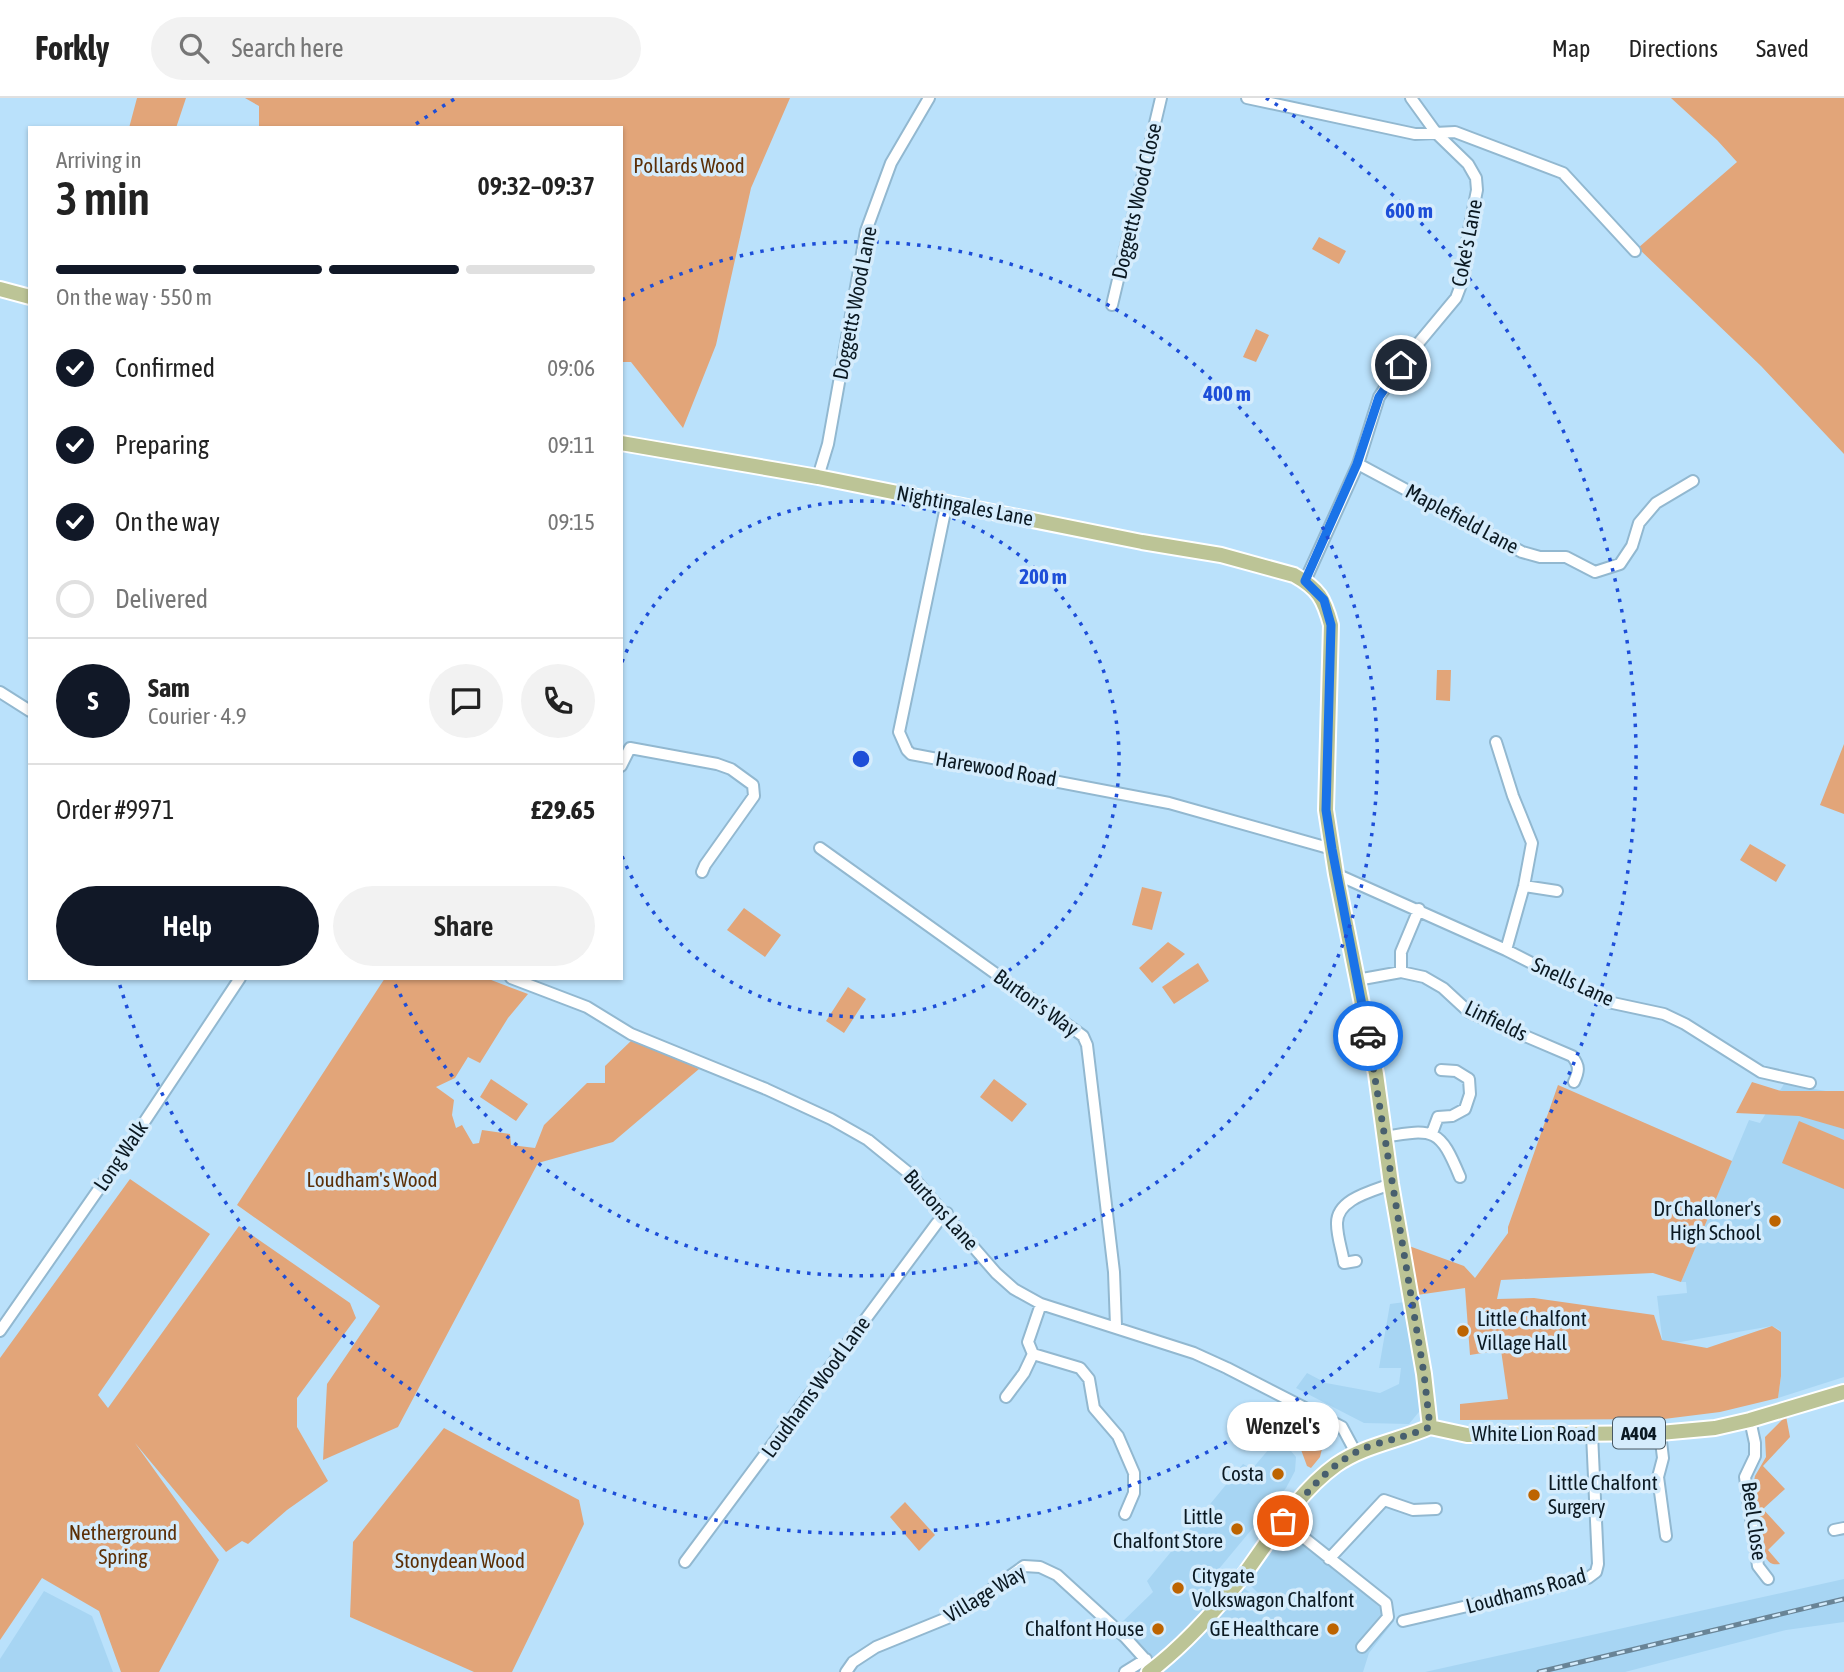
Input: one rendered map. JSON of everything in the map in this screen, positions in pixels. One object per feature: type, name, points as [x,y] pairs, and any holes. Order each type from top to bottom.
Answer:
[{"type":"main road","points":[[0,289],[28,296]]},
{"type":"main road","name":"Nightingales Lane","points":[[623,443],[818,477],[1142,542],[1221,555],[1294,575],[1305,581]]},
{"type":"main road","points":[[1150,1666],[1200,1627],[1319,1479],[1372,1445],[1413,1435],[1430,1427],[1376,1074],[1326,810],[1331,625],[1324,600],[1305,581]]},
{"type":"main road","name":"White Lion Road","points":[[1430,1427],[1466,1435],[1660,1433],[1715,1428],[1844,1392]]},
{"type":"street","name":"Doggetts Wood Lane","points":[[818,477],[828,444],[866,231],[891,163],[929,98]]},
{"type":"street","name":"Doggetts Wood Close","points":[[1112,305],[1161,98]]},
{"type":"street","points":[[1247,98],[1415,134],[1455,132],[1563,173],[1635,251]]},
{"type":"street","name":"Coke's Lane","points":[[1305,581],[1357,464],[1379,397],[1401,365],[1456,298],[1464,276],[1468,235],[1477,190],[1476,178],[1468,164],[1437,134],[1412,98]]},
{"type":"street","name":"Maplefield Lane","points":[[1357,464],[1522,552],[1540,557],[1566,557],[1595,572],[1620,564],[1632,546],[1639,523],[1656,503],[1693,481]]},
{"type":"street","name":"Harewood Road","points":[[947,502],[900,732],[911,754],[1169,803],[1332,849]]},
{"type":"street","points":[[0,692],[28,710]]},
{"type":"street","points":[[1496,741],[1513,796],[1532,843],[1524,886],[1506,950]]},
{"type":"street","points":[[623,758],[627,743],[717,764],[731,769],[752,785],[754,796],[702,872]]},
{"type":"street","name":"Burton's Way","points":[[820,848],[1083,1036],[1087,1045],[1114,1272],[1116,1326]]},
{"type":"street","name":"Snells Lane","points":[[1336,874],[1419,909],[1608,1002],[1664,1014],[1685,1024],[1761,1072],[1810,1083]]},
{"type":"street","points":[[1524,886],[1557,891]]},
{"type":"street","points":[[1401,972],[1401,952],[1419,909]]},
{"type":"street","name":"Linfields","points":[[1357,980],[1401,972],[1424,977],[1443,988],[1469,1012],[1572,1056],[1579,1071],[1574,1082]]},
{"type":"street","name":"Long Walk","points":[[0,1331],[119,1160],[239,980]]},
{"type":"street","name":"Burtons Lane","points":[[516,980],[587,1007],[618,1027],[831,1119],[868,1140],[910,1174],[947,1213],[996,1273],[1014,1289],[1041,1304],[1194,1353],[1342,1427],[1356,1453]]},
{"type":"street","points":[[1432,1133],[1438,1117],[1452,1116],[1465,1109],[1470,1094],[1469,1079],[1456,1071],[1441,1070]]},
{"type":"street","points":[[1384,1137],[1415,1131],[1432,1133],[1439,1137],[1450,1152],[1460,1177]]},
{"type":"street","points":[[1345,1264],[1336,1222],[1344,1205],[1391,1184]]},
{"type":"street","name":"Loudhams Wood Lane","points":[[685,1562],[947,1213]]},
{"type":"street","points":[[1006,1397],[1024,1373],[1032,1354],[1028,1342],[1041,1304]]},
{"type":"street","points":[[1032,1354],[1080,1367],[1089,1379],[1094,1408],[1118,1436],[1134,1473],[1134,1493],[1125,1514]]},
{"type":"street","name":"Beel Close","points":[[1750,1420],[1755,1456],[1745,1477],[1758,1566],[1768,1579]]},
{"type":"street","points":[[1660,1433],[1663,1458],[1658,1477],[1666,1536]]},
{"type":"street","name":"Loudhams Road","points":[[1404,1621],[1588,1578],[1596,1572],[1598,1564],[1592,1434]]},
{"type":"street","points":[[1329,1559],[1384,1500],[1413,1510],[1436,1509]]},
{"type":"street","points":[[1283,1521],[1329,1559],[1373,1588],[1386,1603],[1388,1617],[1362,1647]]},
{"type":"street","name":"Village Way","points":[[846,1672],[853,1662],[876,1647],[957,1614],[1024,1566],[1040,1566],[1057,1575],[1125,1637],[1150,1666]]},
{"type":"street","points":[[1125,1672],[1150,1666]]},
{"type":"shaded area","name":"Dr Challoner's High School","points":[[1784,1084],[1844,1094],[1844,1377],[1778,1398],[1781,1332],[1778,1329],[1772,1326],[1663,1345],[1657,1296],[1687,1293],[1686,1282],[1681,1282],[1749,1120],[1760,1123]]},
{"type":"shaded area","points":[[1405,1302],[1423,1407],[1409,1424],[1364,1423],[1296,1388],[1307,1373],[1326,1383],[1380,1393],[1399,1384],[1401,1368],[1379,1368],[1390,1304]]},
{"type":"shaded area","points":[[1285,1447],[1296,1457],[1295,1471],[1286,1488],[1218,1570],[1275,1610],[1249,1584],[1290,1525],[1394,1621],[1369,1653],[1363,1672],[1149,1672],[1119,1625],[1153,1592],[1147,1581],[1243,1464],[1252,1469],[1269,1449]]},
{"type":"shaded area","points":[[1844,1579],[1844,1622],[1786,1630],[1625,1672],[1425,1672]]},
{"type":"shaded area","points":[[44,1591],[92,1616],[113,1672],[0,1672],[0,1659]]},
{"type":"green space","points":[[137,98],[186,98],[177,126],[130,126]]},
{"type":"green space","name":"Pollards Wood","points":[[245,98],[790,98],[751,188],[716,345],[683,428],[631,362],[623,362],[623,126],[259,126],[259,106]]},
{"type":"green space","points":[[1671,98],[1844,98],[1844,454],[1761,366],[1638,248],[1737,162]]},
{"type":"green space","points":[[1319,237],[1346,251],[1339,264],[1312,249]]},
{"type":"green space","points":[[1256,329],[1269,335],[1256,362],[1243,357]]},
{"type":"green space","points":[[1437,670],[1451,670],[1450,701],[1436,700]]},
{"type":"green space","points":[[1844,744],[1844,814],[1820,805]]},
{"type":"green space","points":[[1750,844],[1786,865],[1776,882],[1740,860]]},
{"type":"green space","points":[[1142,887],[1162,892],[1152,930],[1132,925]]},
{"type":"green space","points":[[744,908],[781,935],[765,957],[727,930]]},
{"type":"green space","points":[[1168,942],[1185,954],[1152,983],[1139,968]]},
{"type":"green space","points":[[1198,963],[1209,981],[1174,1004],[1162,987]]},
{"type":"green space","name":"Loudham's Wood","points":[[384,980],[491,980],[528,994],[508,1018],[480,1063],[468,1057],[455,1078],[436,1087],[454,1100],[452,1115],[456,1128],[462,1125],[473,1144],[479,1143],[482,1130],[510,1134],[511,1145],[535,1148],[544,1125],[587,1083],[605,1083],[605,1066],[633,1039],[699,1069],[613,1142],[538,1163],[398,1427],[323,1460],[327,1384],[380,1306],[237,1205]]},
{"type":"green space","points":[[848,987],[866,999],[844,1033],[826,1021]]},
{"type":"green space","points":[[491,1079],[528,1104],[516,1121],[480,1097]]},
{"type":"green space","points":[[994,1079],[1027,1104],[1012,1122],[980,1097]]},
{"type":"green space","points":[[1752,1082],[1781,1091],[1844,1091],[1844,1129],[1799,1116],[1736,1113]]},
{"type":"green space","points":[[1558,1085],[1732,1161],[1681,1282],[1653,1273],[1501,1280],[1497,1299],[1534,1298],[1654,1315],[1662,1340],[1707,1348],[1772,1326],[1781,1332],[1778,1398],[1720,1412],[1664,1419],[1460,1420],[1460,1404],[1508,1399],[1501,1350],[1470,1355],[1465,1288],[1417,1295],[1409,1246],[1464,1266],[1475,1278],[1508,1233]]},
{"type":"green space","points":[[1799,1121],[1844,1140],[1844,1189],[1782,1163]]},
{"type":"green space","name":"Netherground Spring","points":[[130,1179],[210,1234],[98,1395],[108,1408],[239,1226],[350,1303],[356,1318],[297,1398],[297,1427],[328,1481],[287,1510],[248,1544],[242,1541],[226,1552],[135,1443],[219,1560],[159,1672],[121,1672],[99,1611],[42,1578],[0,1640],[0,1358]]},
{"type":"green space","points":[[1293,1408],[1304,1418],[1327,1428],[1320,1457],[1311,1468],[1307,1466],[1300,1447],[1277,1432]]},
{"type":"green space","points":[[1786,1416],[1790,1437],[1763,1466],[1785,1489],[1763,1509],[1785,1533],[1768,1550],[1780,1564],[1775,1564],[1766,1558],[1754,1481],[1766,1457],[1765,1437]]},
{"type":"green space","name":"Stonydean Wood","points":[[444,1428],[579,1500],[584,1524],[512,1672],[474,1672],[350,1617],[353,1542]]},
{"type":"green space","points":[[905,1502],[935,1535],[919,1551],[890,1517]]},
{"type":"railway","points":[[1539,1672],[1844,1599]]},
{"type":"way so far","points":[[1283,1521],[1319,1479],[1339,1463],[1372,1445],[1413,1435],[1430,1427],[1424,1374],[1368,1036]]},
{"type":"place","name":"Dr Challoner's High School","points":[[1775,1221]]},
{"type":"place","name":"Little Chalfont Village Hall","points":[[1463,1331]]},
{"type":"place","name":"Costa","points":[[1278,1474]]},
{"type":"place","name":"Little Chalfont Surgery","points":[[1534,1495]]},
{"type":"place","name":"Wenzel's","points":[[1283,1521]]},
{"type":"place","name":"Little Chalfont Store","points":[[1237,1529]]},
{"type":"place","name":"Citygate Volkswagon Chalfont","points":[[1178,1588]]},
{"type":"place","name":"Chalfont House","points":[[1158,1629]]},
{"type":"place","name":"GE Healthcare","points":[[1333,1629]]},
{"type":"route","points":[[1368,1036],[1326,810],[1331,625],[1324,600],[1305,581],[1357,464],[1379,397],[1401,365]]}]
